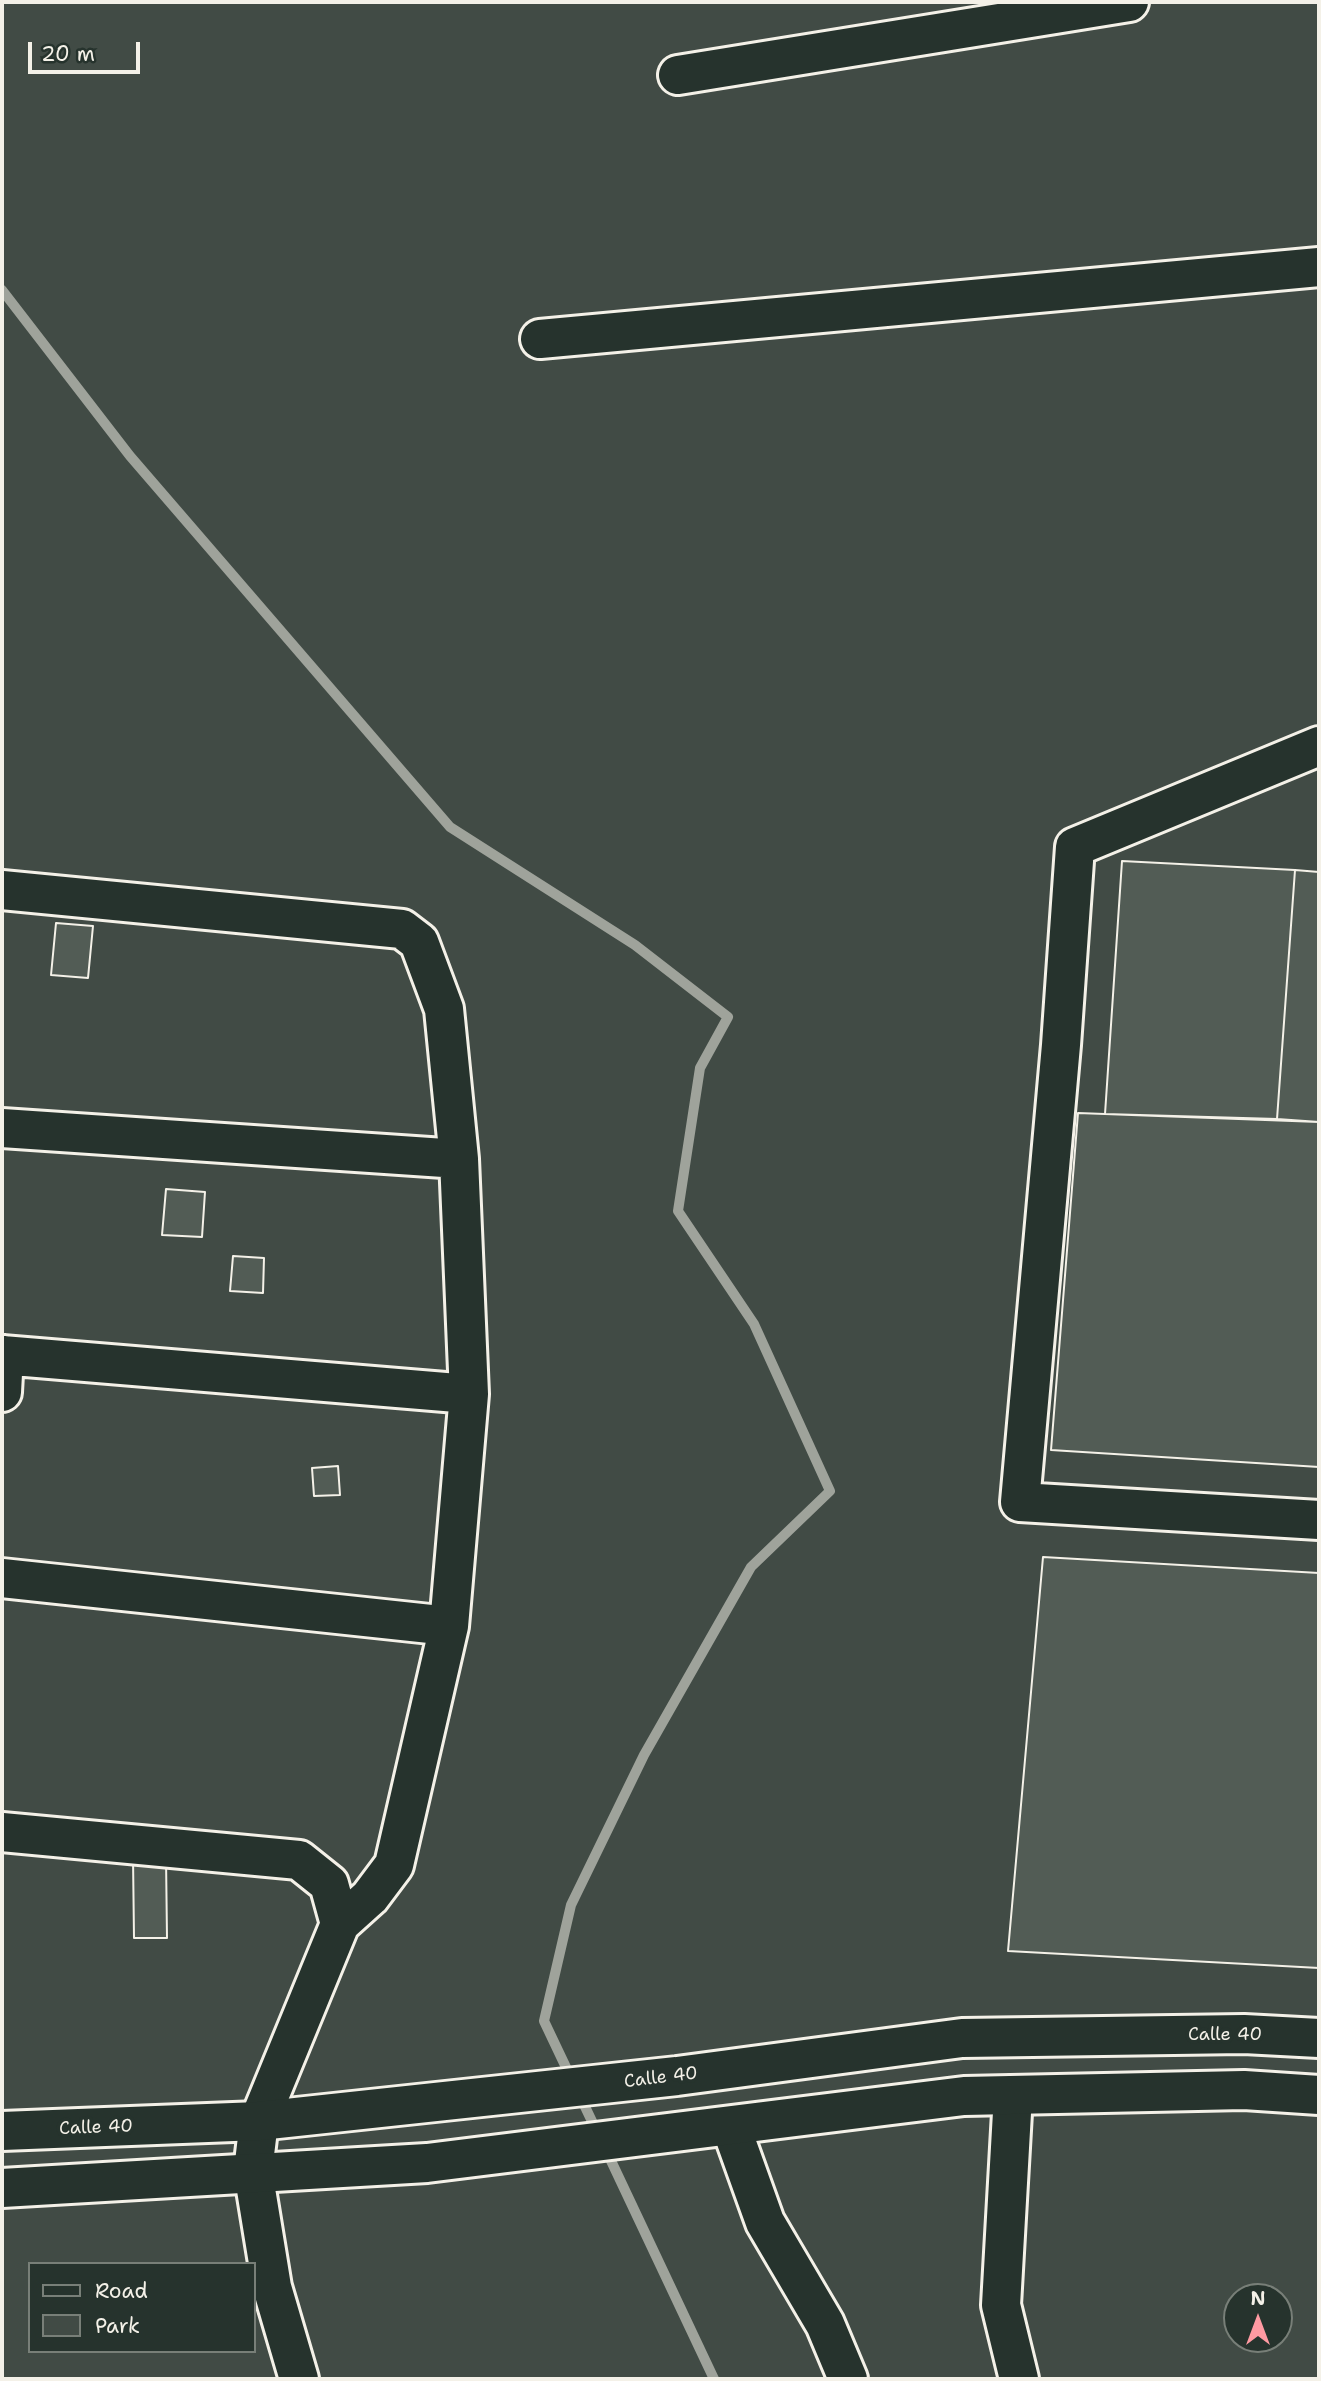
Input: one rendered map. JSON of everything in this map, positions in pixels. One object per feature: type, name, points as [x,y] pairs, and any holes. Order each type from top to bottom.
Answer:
[{"type":"street","points":[[678,75],[1129,2]]},
{"type":"street","points":[[540,339],[1319,267]]},
{"type":"street","points":[[1319,746],[1075,847],[1061,1045],[1020,1502],[1319,1520]]},
{"type":"street","points":[[2,890],[402,929],[419,942],[444,1009],[459,1158],[470,1394],[449,1626],[394,1865],[370,1896],[340,1924],[260,2122],[253,2171],[272,2287],[299,2379]]},
{"type":"street","points":[[2,1128],[459,1158]]},
{"type":"street","points":[[3,1368],[470,1394]]},
{"type":"street","points":[[2,1578],[449,1626]]},
{"type":"street","points":[[2,1832],[299,1860],[329,1884],[340,1924]]},
{"type":"street","name":"Calle 40","points":[[2,2131],[260,2122],[677,2076],[962,2038],[1244,2034],[1319,2038]]},
{"type":"street","points":[[2,2188],[253,2171],[427,2163],[686,2133],[964,2096],[1244,2090],[1319,2095]]},
{"type":"street","points":[[1013,2095],[1001,2305],[1019,2379]]},
{"type":"street","points":[[731,2127],[765,2222],[825,2324],[848,2379]]},
{"type":"green space","points":[[2,2],[1319,2],[1319,2379],[2,2379]]},
{"type":"building","points":[[1122,861],[1295,870],[1277,1119],[1105,1114]]},
{"type":"building","points":[[1295,870],[1319,872],[1319,1122],[1277,1119]]},
{"type":"building","points":[[56,923],[93,926],[88,978],[51,975]]},
{"type":"building","points":[[1078,1113],[1319,1122],[1319,1467],[1051,1450]]},
{"type":"building","points":[[166,1189],[205,1192],[202,1237],[162,1235]]},
{"type":"building","points":[[233,1256],[264,1258],[263,1293],[230,1291]]},
{"type":"building","points":[[338,1466],[340,1495],[314,1496],[312,1468]]},
{"type":"building","points":[[1043,1557],[1319,1573],[1319,1968],[1008,1951]]},
{"type":"building","points":[[133,1857],[166,1857],[167,1938],[134,1938]]},
{"type":"waterway","points":[[2,290],[130,456],[450,827],[635,945],[728,1017],[700,1068],[678,1211],[754,1324],[830,1491],[751,1567],[644,1755],[571,1905],[544,2021],[572,2080]]},
{"type":"waterway","points":[[579,2094],[598,2134]]},
{"type":"waterway","points":[[605,2148],[714,2379]]}]
